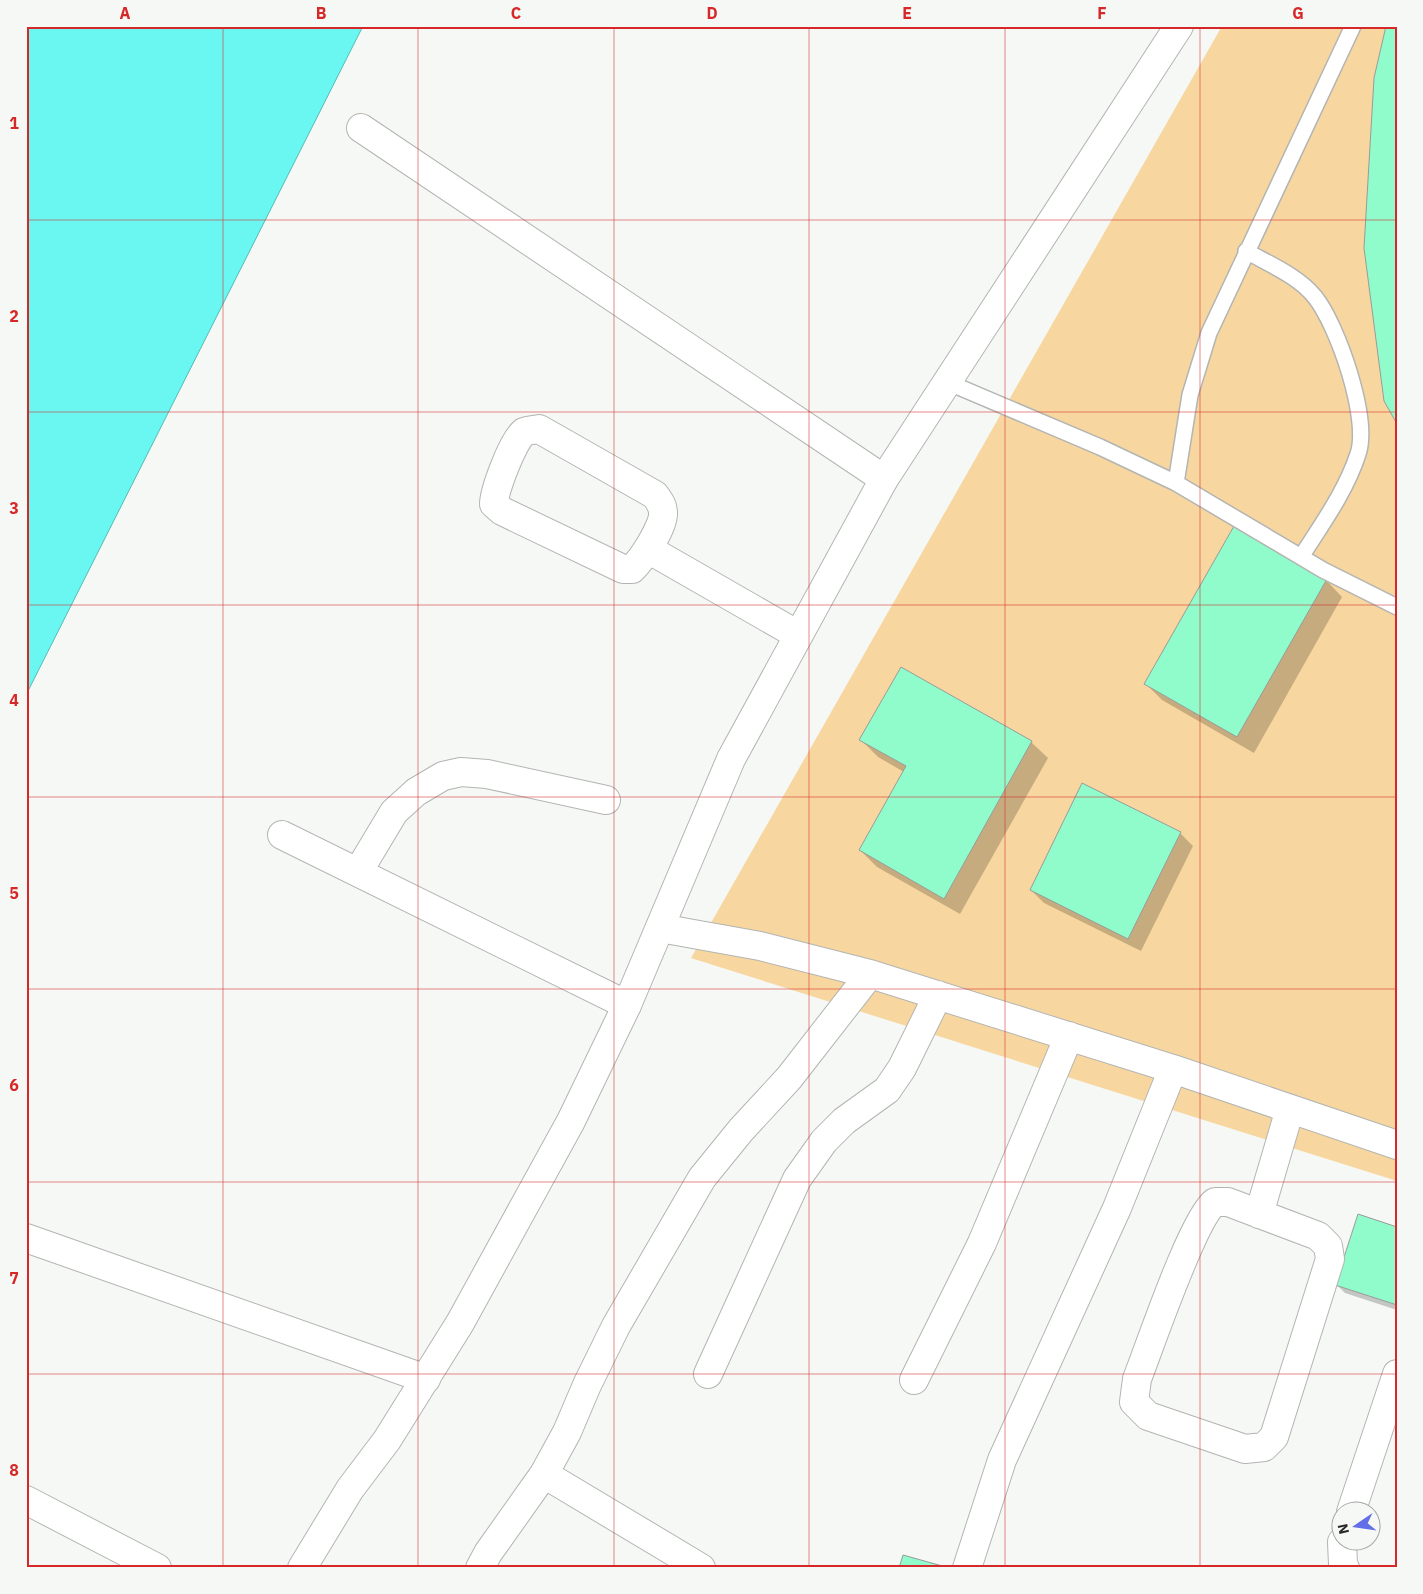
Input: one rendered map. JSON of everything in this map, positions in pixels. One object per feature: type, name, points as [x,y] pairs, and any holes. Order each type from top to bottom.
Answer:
[{"type":"street","points":[[302,1568],[350,1489],[387,1440],[460,1323],[571,1121],[627,1005],[731,759],[884,479],[1179,26]]},
{"type":"street","points":[[361,128],[884,479]]},
{"type":"street","points":[[539,430],[655,495],[662,505],[664,516],[648,549],[632,569],[623,569],[502,511],[494,504],[494,494],[518,438],[525,431],[539,430]]},
{"type":"street","points":[[648,549],[798,635]]},
{"type":"street","points":[[358,872],[394,812],[416,792],[443,776],[461,772],[487,774],[606,800]]},
{"type":"street","points":[[282,835],[627,1005]]},
{"type":"street","points":[[660,928],[760,946],[870,974],[1069,1036],[1397,1145]]},
{"type":"street","points":[[480,1568],[488,1553],[544,1474],[567,1432],[587,1385],[616,1326],[702,1178],[741,1130],[789,1078],[870,974]]},
{"type":"street","points":[[708,1374],[797,1180],[824,1141],[844,1121],[888,1090],[902,1068],[938,995]]},
{"type":"street","points":[[914,1380],[982,1244],[1069,1036]]},
{"type":"street","points":[[967,1568],[1002,1460],[1117,1208],[1173,1070]]},
{"type":"street","points":[[1259,1214],[1290,1109]]},
{"type":"street","points":[[1214,1202],[1228,1202],[1259,1214],[1318,1236],[1328,1246],[1330,1259],[1274,1437],[1264,1447],[1245,1449],[1148,1416],[1134,1402],[1137,1379],[1207,1208],[1214,1202]]},
{"type":"street","points":[[26,1238],[426,1379]]},
{"type":"street","points":[[1354,1502],[1397,1374]]},
{"type":"street","points":[[544,1474],[701,1568]]},
{"type":"street","points":[[26,1500],[157,1568]]},
{"type":"street","points":[[1342,1552],[1345,1568]]},
{"type":"lane","points":[[1176,483],[1190,395],[1208,333],[1353,26]]},
{"type":"lane","points":[[1246,251],[1295,279],[1319,304],[1333,325],[1355,393],[1362,427],[1359,453],[1345,485],[1301,557]]},
{"type":"lane","points":[[947,382],[1100,447],[1176,483],[1301,557],[1397,606]]},
{"type":"shaded area","points":[[1222,26],[1397,26],[1397,1181],[691,958]]},
{"type":"water","points":[[26,26],[363,26],[26,695]]},
{"type":"building","points":[[1386,26],[1397,26],[1397,424],[1384,401],[1364,248],[1374,78]]},
{"type":"building","points":[[1234,526],[1327,579],[1237,737],[1144,684]]},
{"type":"building","points":[[901,667],[1032,741],[944,899],[859,850],[906,766],[859,740]]},
{"type":"building","points":[[1082,783],[1181,832],[1128,939],[1030,890]]},
{"type":"building","points":[[1358,1214],[1397,1227],[1397,1305],[1335,1285]]},
{"type":"building","points":[[903,1555],[946,1567],[946,1568],[899,1568]]}]
